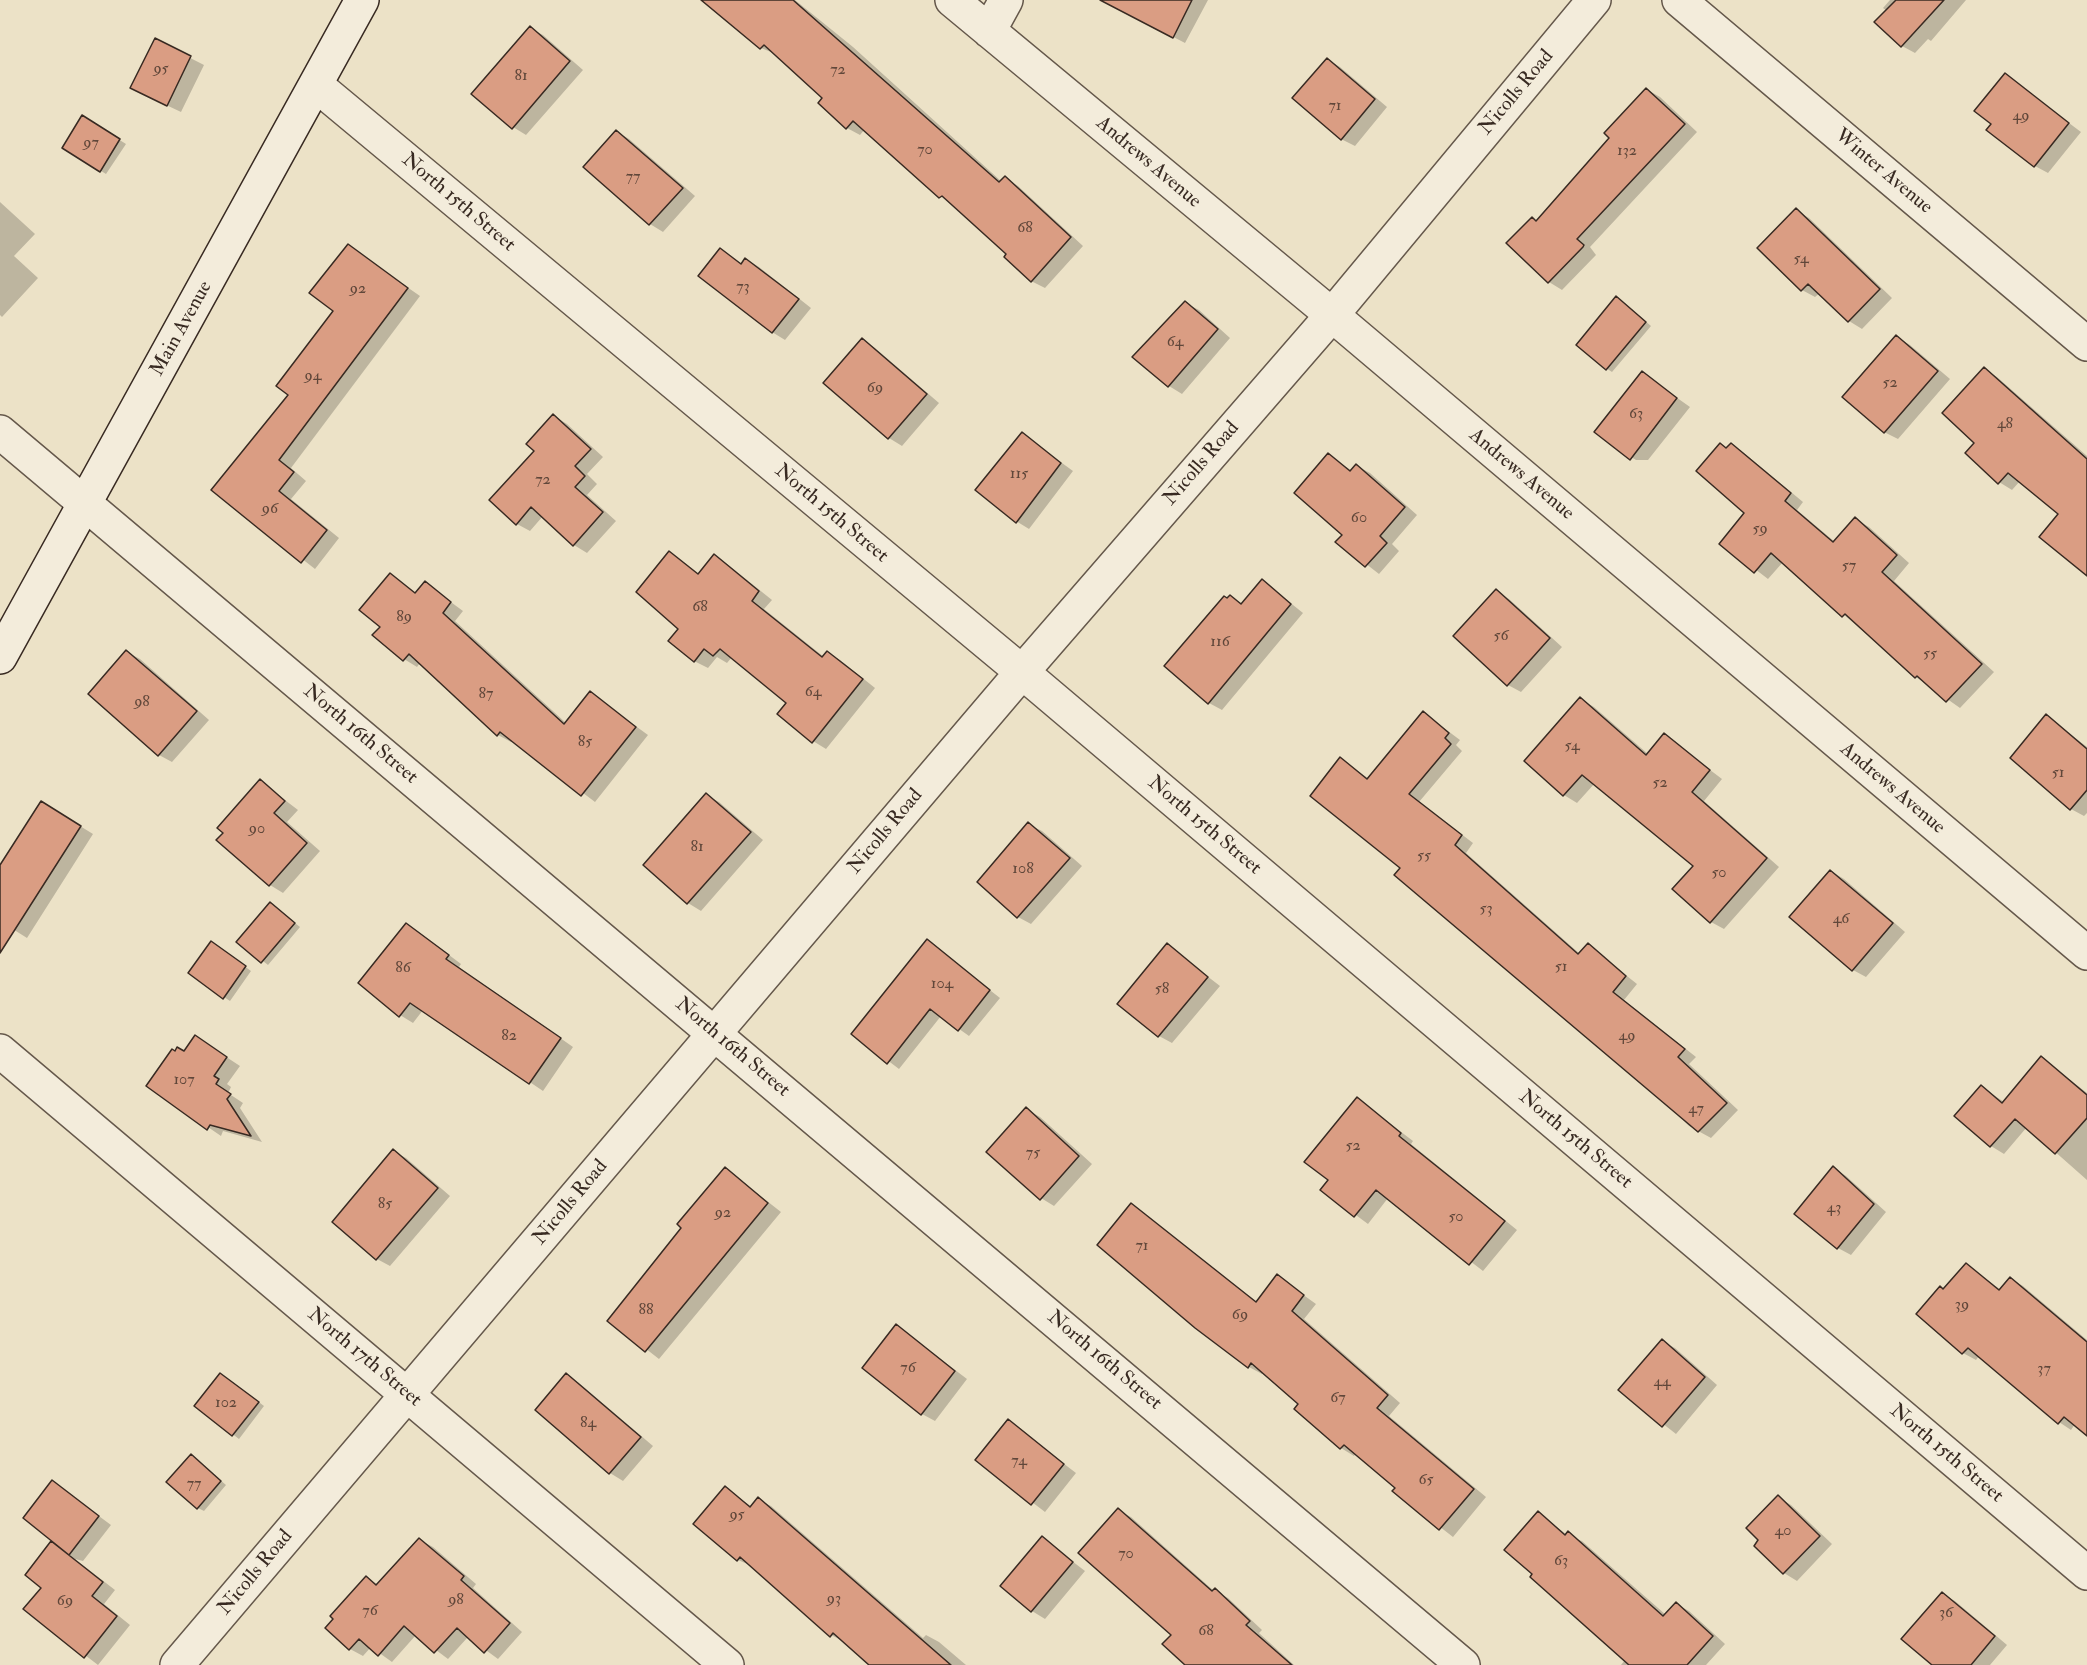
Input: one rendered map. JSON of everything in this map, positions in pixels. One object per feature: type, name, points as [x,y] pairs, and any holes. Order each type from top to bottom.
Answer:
[{"type":"street","name":"Main Avenue","points":[[0,657],[362,0]]},
{"type":"street","name":"Andrews Avenue","points":[[952,0],[1332,315],[2087,953]]},
{"type":"street","points":[[989,31],[1006,0]]},
{"type":"street","name":"Nicolls Road","points":[[177,1665],[1022,672],[1332,315],[1594,0]]},
{"type":"street","name":"Winter Avenue","points":[[1679,0],[2087,344]]},
{"type":"street","name":"North 15th Street","points":[[316,85],[1022,672],[2087,1573]]},
{"type":"street","name":"North 16th Street","points":[[0,432],[1463,1665]]},
{"type":"street","name":"North 17th Street","points":[[0,1051],[727,1665]]},
{"type":"building","points":[[701,0],[793,0],[999,182],[1005,176],[1071,237],[1031,282],[1004,257],[1006,254],[942,196],[939,198],[853,121],[846,129],[818,103],[822,98],[764,45],[760,49]]},
{"type":"building","points":[[1100,0],[1192,0],[1173,38]]},
{"type":"building","points":[[1896,0],[1944,0],[1901,47],[1874,22]]},
{"type":"building","points":[[530,26],[570,61],[512,129],[471,94]]},
{"type":"building","points":[[155,38],[191,56],[167,106],[130,88]]},
{"type":"building","points":[[1327,58],[1375,99],[1341,140],[1292,98]]},
{"type":"building","points":[[2005,73],[2069,123],[2034,167],[1986,130],[1991,124],[1974,111]]},
{"type":"building","points":[[1646,88],[1685,124],[1577,239],[1584,245],[1583,247],[1548,283],[1506,243],[1532,217],[1536,221],[1609,138],[1604,133]]},
{"type":"building","points":[[82,115],[120,139],[100,172],[62,148]]},
{"type":"building","points":[[616,130],[683,188],[649,225],[583,167]]},
{"type":"building","points":[[1796,208],[1880,289],[1848,322],[1808,284],[1801,291],[1757,248]]},
{"type":"building","points":[[348,244],[408,288],[279,460],[294,472],[279,491],[327,530],[301,563],[211,490],[288,395],[276,386],[333,311],[309,293]]},
{"type":"building","points":[[720,248],[741,264],[745,258],[799,299],[772,333],[698,276]]},
{"type":"building","points":[[1616,296],[1646,322],[1606,370],[1576,345]]},
{"type":"building","points":[[1185,301],[1218,329],[1168,387],[1132,357]]},
{"type":"building","points":[[1896,335],[1938,371],[1884,433],[1842,397]]},
{"type":"building","points":[[862,338],[927,394],[888,439],[823,383]]},
{"type":"building","points":[[1984,367],[2087,459],[2087,576],[2039,537],[2058,514],[2008,473],[1998,484],[1965,453],[1974,443],[1942,413]]},
{"type":"building","points":[[1642,371],[1677,398],[1630,460],[1594,432]]},
{"type":"building","points":[[553,414],[591,449],[575,466],[585,476],[575,487],[603,512],[573,546],[531,507],[516,525],[489,500],[534,451],[526,444]]},
{"type":"building","points":[[1022,432],[1061,463],[1016,523],[975,490]]},
{"type":"building","points":[[1720,443],[1726,448],[1731,443],[1791,493],[1785,501],[1833,542],[1855,517],[1897,555],[1882,572],[1982,664],[1946,702],[1917,676],[1915,678],[1845,614],[1842,617],[1771,553],[1754,573],[1719,544],[1744,513],[1696,471]]},
{"type":"building","points":[[1328,453],[1350,471],[1356,464],[1405,507],[1380,536],[1387,543],[1365,567],[1335,542],[1342,535],[1294,493]]},
{"type":"building","points":[[669,551],[698,574],[714,554],[759,591],[752,601],[822,657],[827,651],[863,679],[812,743],[777,714],[786,703],[720,649],[713,656],[704,649],[694,662],[668,641],[678,629],[636,592]]},
{"type":"building","points":[[390,573],[415,593],[425,581],[451,602],[443,613],[564,724],[590,691],[636,727],[581,796],[500,732],[497,736],[409,654],[403,661],[372,635],[380,627],[359,610]]},
{"type":"building","points":[[1262,579],[1291,604],[1208,704],[1164,666],[1224,596],[1227,598],[1230,595],[1241,604]]},
{"type":"building","points":[[1496,589],[1550,638],[1507,686],[1453,636]]},
{"type":"building","points":[[126,650],[197,711],[158,756],[88,694]]},
{"type":"building","points":[[1580,697],[1646,755],[1664,733],[1710,770],[1692,792],[1767,858],[1710,923],[1672,889],[1693,866],[1582,775],[1563,796],[1524,761]]},
{"type":"building","points":[[1423,711],[1449,733],[1445,738],[1451,744],[1409,794],[1462,835],[1455,845],[1578,954],[1588,943],[1626,976],[1613,992],[1685,1049],[1678,1057],[1727,1103],[1698,1132],[1394,875],[1400,868],[1310,796],[1340,757],[1367,779]]},
{"type":"building","points":[[2046,714],[2087,749],[2087,790],[2070,810],[2010,758]]},
{"type":"building","points":[[260,779],[285,801],[274,813],[307,843],[269,886],[216,840],[223,833],[217,828]]},
{"type":"building","points":[[706,793],[751,832],[687,904],[643,865]]},
{"type":"building","points":[[41,801],[81,826],[0,953],[0,865]]},
{"type":"building","points":[[1028,822],[1070,858],[1017,918],[977,882]]},
{"type":"building","points":[[1830,870],[1893,923],[1852,971],[1789,917]]},
{"type":"building","points":[[270,902],[295,923],[261,963],[236,942]]},
{"type":"building","points":[[406,923],[449,955],[446,959],[561,1038],[529,1084],[410,1003],[399,1017],[358,983]]},
{"type":"building","points":[[927,939],[990,990],[958,1031],[930,1009],[887,1064],[851,1034]]},
{"type":"building","points":[[211,941],[246,966],[223,999],[188,973]]},
{"type":"building","points":[[1167,943],[1208,977],[1158,1037],[1117,1004]]},
{"type":"building","points":[[195,1035],[227,1057],[214,1076],[219,1079],[216,1084],[231,1094],[227,1099],[251,1136],[210,1125],[207,1130],[146,1086],[172,1049],[175,1051],[177,1047],[184,1051]]},
{"type":"building","points":[[2041,1056],[2087,1095],[2087,1118],[2055,1154],[2015,1119],[1990,1147],[1954,1116],[1981,1085],[2002,1103]]},
{"type":"building","points":[[1357,1097],[1401,1133],[1399,1136],[1505,1221],[1469,1265],[1376,1190],[1354,1217],[1320,1190],[1328,1180],[1304,1162]]},
{"type":"building","points":[[1026,1107],[1079,1156],[1040,1200],[986,1152]]},
{"type":"building","points":[[393,1149],[438,1188],[376,1260],[332,1222]]},
{"type":"building","points":[[1833,1166],[1874,1204],[1837,1249],[1794,1214]]},
{"type":"building","points":[[725,1167],[768,1203],[645,1352],[607,1321],[681,1228],[677,1224]]},
{"type":"building","points":[[1131,1203],[1256,1302],[1277,1274],[1304,1295],[1292,1311],[1388,1395],[1377,1408],[1474,1489],[1439,1530],[1392,1491],[1395,1488],[1344,1445],[1340,1449],[1294,1409],[1298,1404],[1251,1363],[1248,1368],[1195,1328],[1097,1245]]},
{"type":"building","points":[[1966,1263],[1999,1290],[2010,1277],[2087,1342],[2087,1436],[2064,1417],[2058,1424],[1968,1348],[1962,1354],[1916,1314],[1940,1286],[1943,1289]]},
{"type":"building","points":[[896,1324],[955,1371],[921,1415],[862,1368]]},
{"type":"building","points":[[1662,1339],[1705,1377],[1662,1427],[1618,1390]]},
{"type":"building","points":[[220,1373],[259,1402],[232,1436],[194,1406]]},
{"type":"building","points":[[566,1373],[641,1437],[609,1474],[535,1410]]},
{"type":"building","points":[[1008,1419],[1064,1464],[1031,1505],[975,1460]]},
{"type":"building","points":[[191,1454],[221,1481],[197,1509],[166,1482]]},
{"type":"building","points":[[52,1480],[99,1516],[69,1555],[23,1518]]},
{"type":"building","points":[[725,1486],[750,1507],[758,1497],[951,1665],[869,1665],[833,1633],[830,1637],[740,1557],[737,1561],[693,1524]]},
{"type":"building","points":[[1778,1495],[1820,1536],[1783,1574],[1754,1546],[1758,1540],[1746,1528]]},
{"type":"building","points":[[1118,1508],[1212,1591],[1215,1588],[1250,1621],[1246,1625],[1292,1665],[1185,1665],[1162,1644],[1171,1635],[1078,1553]]},
{"type":"building","points":[[1538,1511],[1565,1535],[1568,1531],[1663,1616],[1676,1602],[1713,1636],[1687,1665],[1629,1665],[1530,1577],[1532,1574],[1504,1550]]},
{"type":"building","points":[[1042,1536],[1073,1562],[1031,1612],[1000,1586]]},
{"type":"building","points":[[419,1538],[464,1576],[461,1580],[510,1623],[484,1653],[457,1628],[434,1653],[404,1626],[378,1656],[359,1639],[349,1650],[325,1628],[333,1619],[330,1616],[366,1576],[376,1585]]},
{"type":"building","points":[[51,1541],[103,1582],[92,1596],[117,1616],[84,1658],[23,1609],[41,1588],[25,1575]]},
{"type":"building","points":[[1942,1592],[1995,1636],[1971,1665],[1932,1665],[1901,1639]]}]
